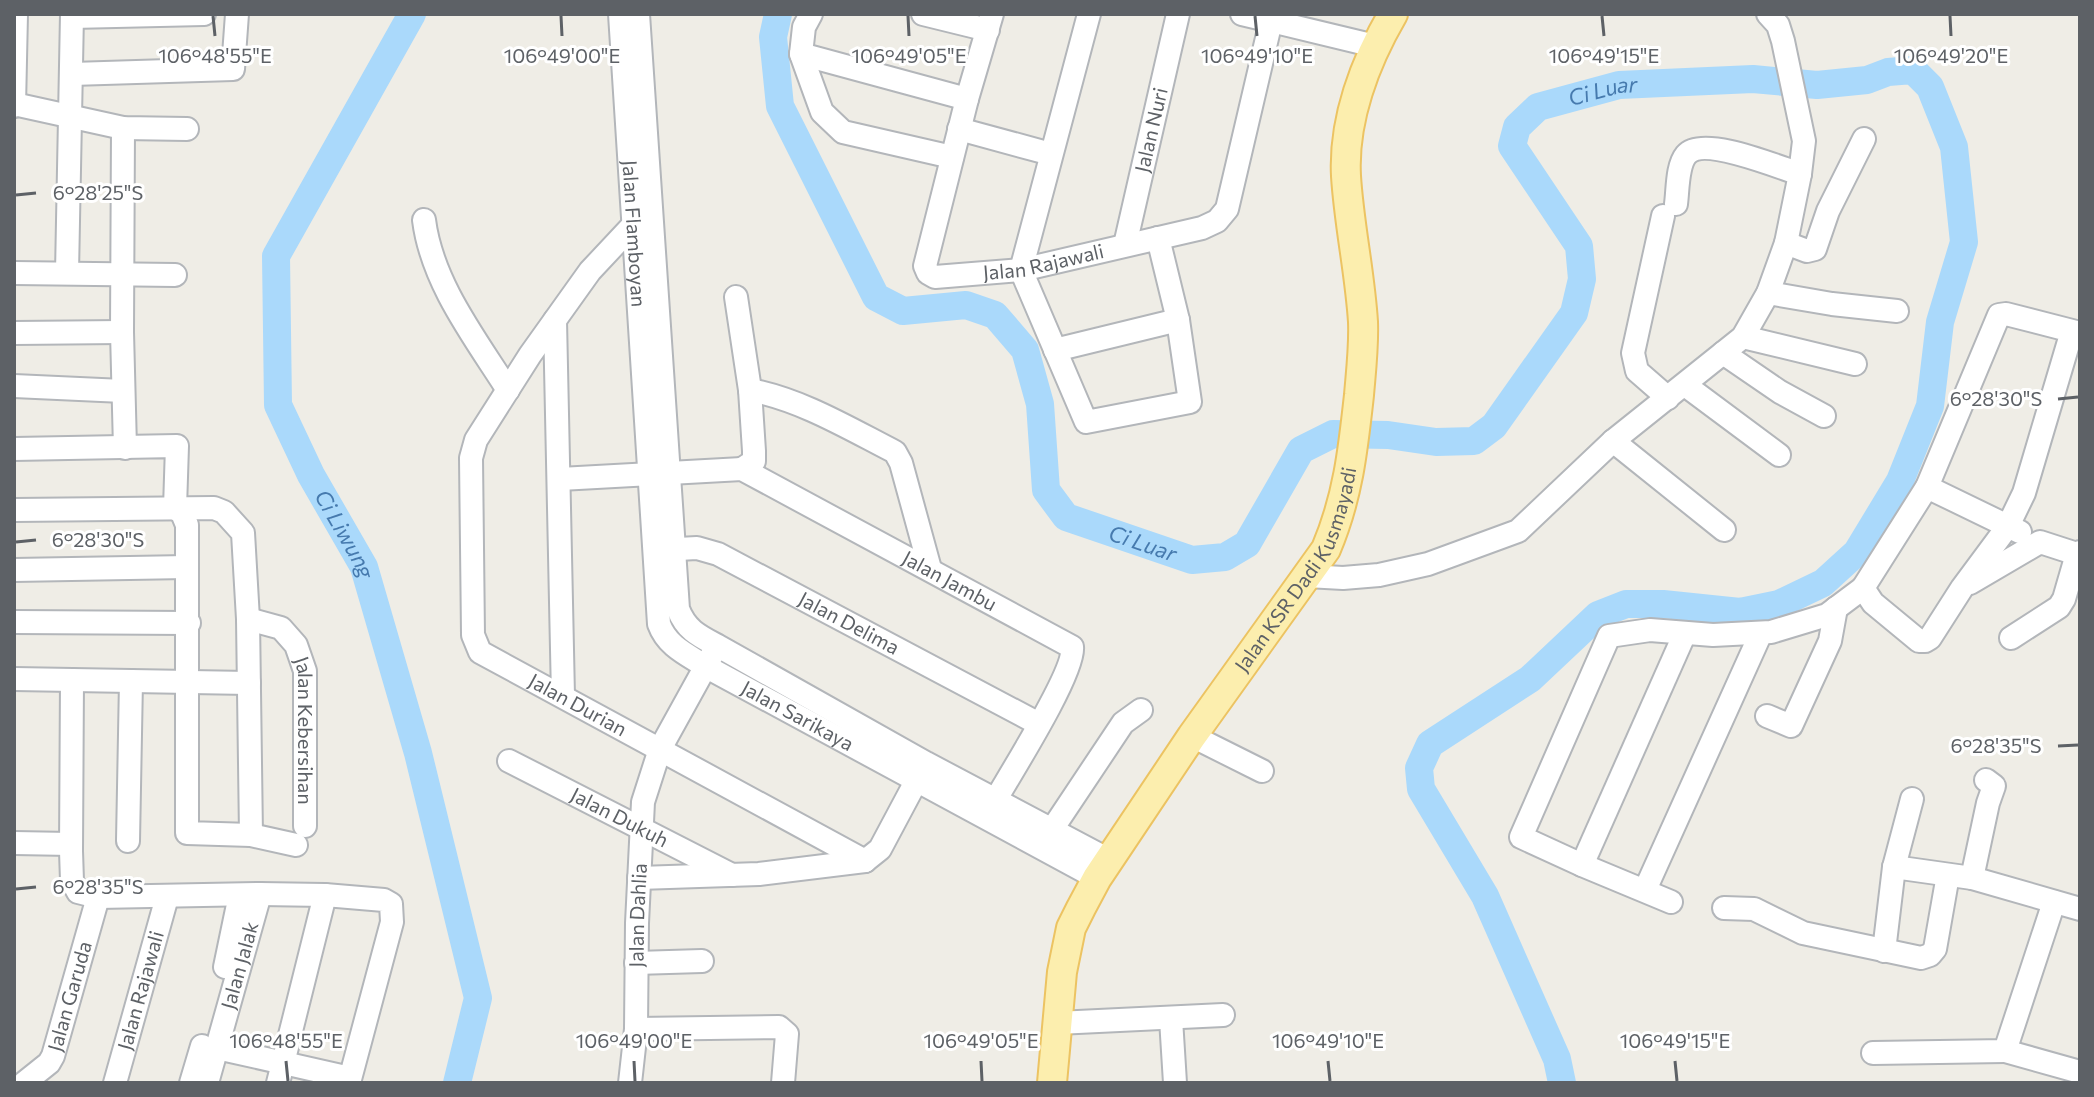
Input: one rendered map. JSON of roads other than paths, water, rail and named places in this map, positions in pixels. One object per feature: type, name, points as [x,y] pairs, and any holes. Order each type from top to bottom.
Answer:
[{"type":"main road","name":"Jalan KSR Dadi Kusmayadi","points":[[1052,1083],[1062,972],[1071,928],[1103,869],[1192,736],[1326,549],[1339,518],[1352,454],[1363,325],[1346,174],[1347,146],[1355,100],[1375,46],[1393,14]]},
{"type":"street","points":[[16,14],[14,105],[123,128],[187,129]]},
{"type":"street","points":[[67,273],[72,15],[204,14]]},
{"type":"street","points":[[72,74],[233,69],[237,14]]},
{"type":"street","points":[[811,14],[804,27],[801,54],[822,112],[843,132],[952,157]]},
{"type":"street","points":[[923,14],[990,22]]},
{"type":"street","points":[[1089,14],[1021,270],[1086,422],[1190,402],[1178,320],[1158,238]]},
{"type":"street","name":"Jalan Nuri","points":[[1125,245],[1178,14]]},
{"type":"street","points":[[1245,14],[1375,46]]},
{"type":"street","points":[[1307,576],[1379,575],[1428,564],[1518,531],[1613,441],[1743,337],[1768,293],[1786,243],[1804,141],[1778,25],[1768,14]]},
{"type":"street","name":"Jalan Sarikaya","points":[[629,16],[664,549],[659,624],[664,637],[705,666],[921,772],[1103,869]]},
{"type":"street","name":"Jalan Rajawali","points":[[990,22],[959,129],[925,266],[928,273],[935,277],[1021,270],[1202,228],[1224,216],[1271,21]]},
{"type":"street","points":[[801,54],[967,99]]},
{"type":"street","points":[[123,128],[125,448]]},
{"type":"street","points":[[959,129],[1051,154]]},
{"type":"street","points":[[1786,243],[1807,251],[1815,249],[1828,211],[1864,139]]},
{"type":"street","points":[[1779,455],[1676,391],[1637,371],[1633,353],[1685,155],[1702,147],[1800,174]]},
{"type":"street","points":[[424,220],[430,248],[447,291],[508,390],[590,271],[644,222]]},
{"type":"street","points":[[14,273],[175,275]]},
{"type":"street","points":[[1768,293],[1897,311]]},
{"type":"street","points":[[560,479],[657,463],[742,469],[754,461],[750,390],[736,297]]},
{"type":"street","points":[[1671,902],[1521,837],[1609,636],[1650,630],[1713,635],[1761,633],[1827,615],[1863,588],[1927,487],[1999,315],[2006,314],[2076,332],[2024,493],[2008,526],[1930,638],[1925,641],[1912,637],[1873,603],[1863,588]]},
{"type":"street","points":[[555,320],[563,696]]},
{"type":"street","points":[[1055,350],[1178,320]]},
{"type":"street","points":[[14,333],[122,332]]},
{"type":"street","points":[[1743,337],[1855,364]]},
{"type":"street","points":[[1723,353],[1780,392],[1824,416]]},
{"type":"street","points":[[14,386],[123,391]]},
{"type":"street","name":"Jalan Durian","points":[[508,390],[476,440],[471,458],[473,635],[480,652],[865,861]]},
{"type":"street","points":[[750,390],[799,403],[895,452],[901,463],[930,569]]},
{"type":"street","points":[[1613,441],[1724,530]]},
{"type":"street","points":[[14,449],[177,446],[175,508]]},
{"type":"street","name":"Jalan Jambu","points":[[742,469],[1072,647],[1072,659],[996,799]]},
{"type":"street","points":[[1927,487],[2040,542],[2078,553],[2059,607],[2011,638]]},
{"type":"street","points":[[14,510],[175,508],[214,508],[224,512],[243,533],[248,619],[251,835],[187,833],[187,525],[182,513],[175,508]]},
{"type":"street","points":[[1962,588],[2040,542]]},
{"type":"street","name":"Jalan Delima","points":[[664,549],[697,548],[718,554],[1039,724]]},
{"type":"street","name":"Jalan Sarikaya","points":[[664,549],[678,609],[689,630],[921,772],[996,799],[1053,828],[1103,869]]},
{"type":"street","points":[[14,570],[187,567]]},
{"type":"street","points":[[1767,716],[1791,726],[1830,641],[1836,608]]},
{"type":"street","name":"Jalan Kebersihan","points":[[248,619],[281,628],[296,645],[305,671],[301,836],[251,835]]},
{"type":"street","points":[[14,622],[189,623]]},
{"type":"street","points":[[1582,865],[1685,633]]},
{"type":"street","points":[[1645,890],[1761,633]]},
{"type":"street","name":"Jalan Dahlia","points":[[630,1083],[636,1029],[639,878],[645,792],[660,749],[718,646]]},
{"type":"street","points":[[14,679],[249,683]]},
{"type":"street","points":[[72,680],[71,844],[74,888],[78,892],[98,897],[325,895],[384,900],[391,904],[392,922],[350,1081],[281,1072],[217,1048]]},
{"type":"street","points":[[128,841],[131,681]]},
{"type":"street","points":[[1053,828],[1123,723],[1141,710]]},
{"type":"street","points":[[1192,736],[1262,771]]},
{"type":"street","name":"Jalan Dukuh","points":[[509,761],[732,875]]},
{"type":"street","points":[[865,861],[880,849],[921,772]]},
{"type":"street","points":[[1972,878],[1988,803],[1994,790],[1994,786],[1986,780]]},
{"type":"street","points":[[1884,951],[1894,867],[1912,799]]},
{"type":"street","points":[[14,843],[71,844]]},
{"type":"street","name":"Jalan Dukuh","points":[[639,878],[732,875],[865,861]]},
{"type":"street","points":[[1894,867],[1972,878],[2080,909]]},
{"type":"street","points":[[1724,908],[1754,909],[1803,933],[1921,958],[1935,949],[1948,875]]},
{"type":"street","points":[[191,1083],[250,894]]},
{"type":"street","name":"Jalan Jalak","points":[[207,1083],[250,894]]},
{"type":"street","points":[[281,1072],[325,895]]},
{"type":"street","name":"Jalan Garuda","points":[[24,1083],[40,1072],[53,1056],[98,897]]},
{"type":"street","name":"Jalan Rajawali","points":[[115,1083],[167,897]]},
{"type":"street","points":[[2005,1051],[2054,902]]},
{"type":"street","points":[[636,963],[702,961]]},
{"type":"street","points":[[1057,1023],[1223,1015]]},
{"type":"street","points":[[1171,1019],[1175,1083]]},
{"type":"street","points":[[636,1029],[779,1027],[787,1034],[783,1083]]},
{"type":"street","points":[[1873,1053],[2005,1051],[2080,1072]]},
{"type":"waterway","name":"Ci Liwung","points":[[412,14],[276,256],[278,405],[311,475],[364,567],[418,753],[478,998],[457,1083]]},
{"type":"waterway","name":"Ci Luar","points":[[778,14],[773,37],[780,106],[876,297],[903,311],[966,305],[995,315],[1025,350],[1040,404],[1046,490],[1066,517],[1192,560],[1225,557],[1247,544],[1301,450],[1333,434],[1388,435],[1436,442],[1474,441],[1494,426],[1574,313],[1582,279],[1579,246],[1512,146],[1517,127],[1538,107],[1619,85],[1753,79],[1817,85],[1867,80],[1888,72],[1913,70],[1930,87],[1954,147],[1964,242],[1940,322],[1930,406],[1900,481],[1857,552],[1823,583],[1779,604],[1740,612],[1663,604],[1626,604],[1598,615],[1530,679],[1430,744],[1419,768],[1421,789],[1485,896],[1557,1059],[1562,1083]]}]
